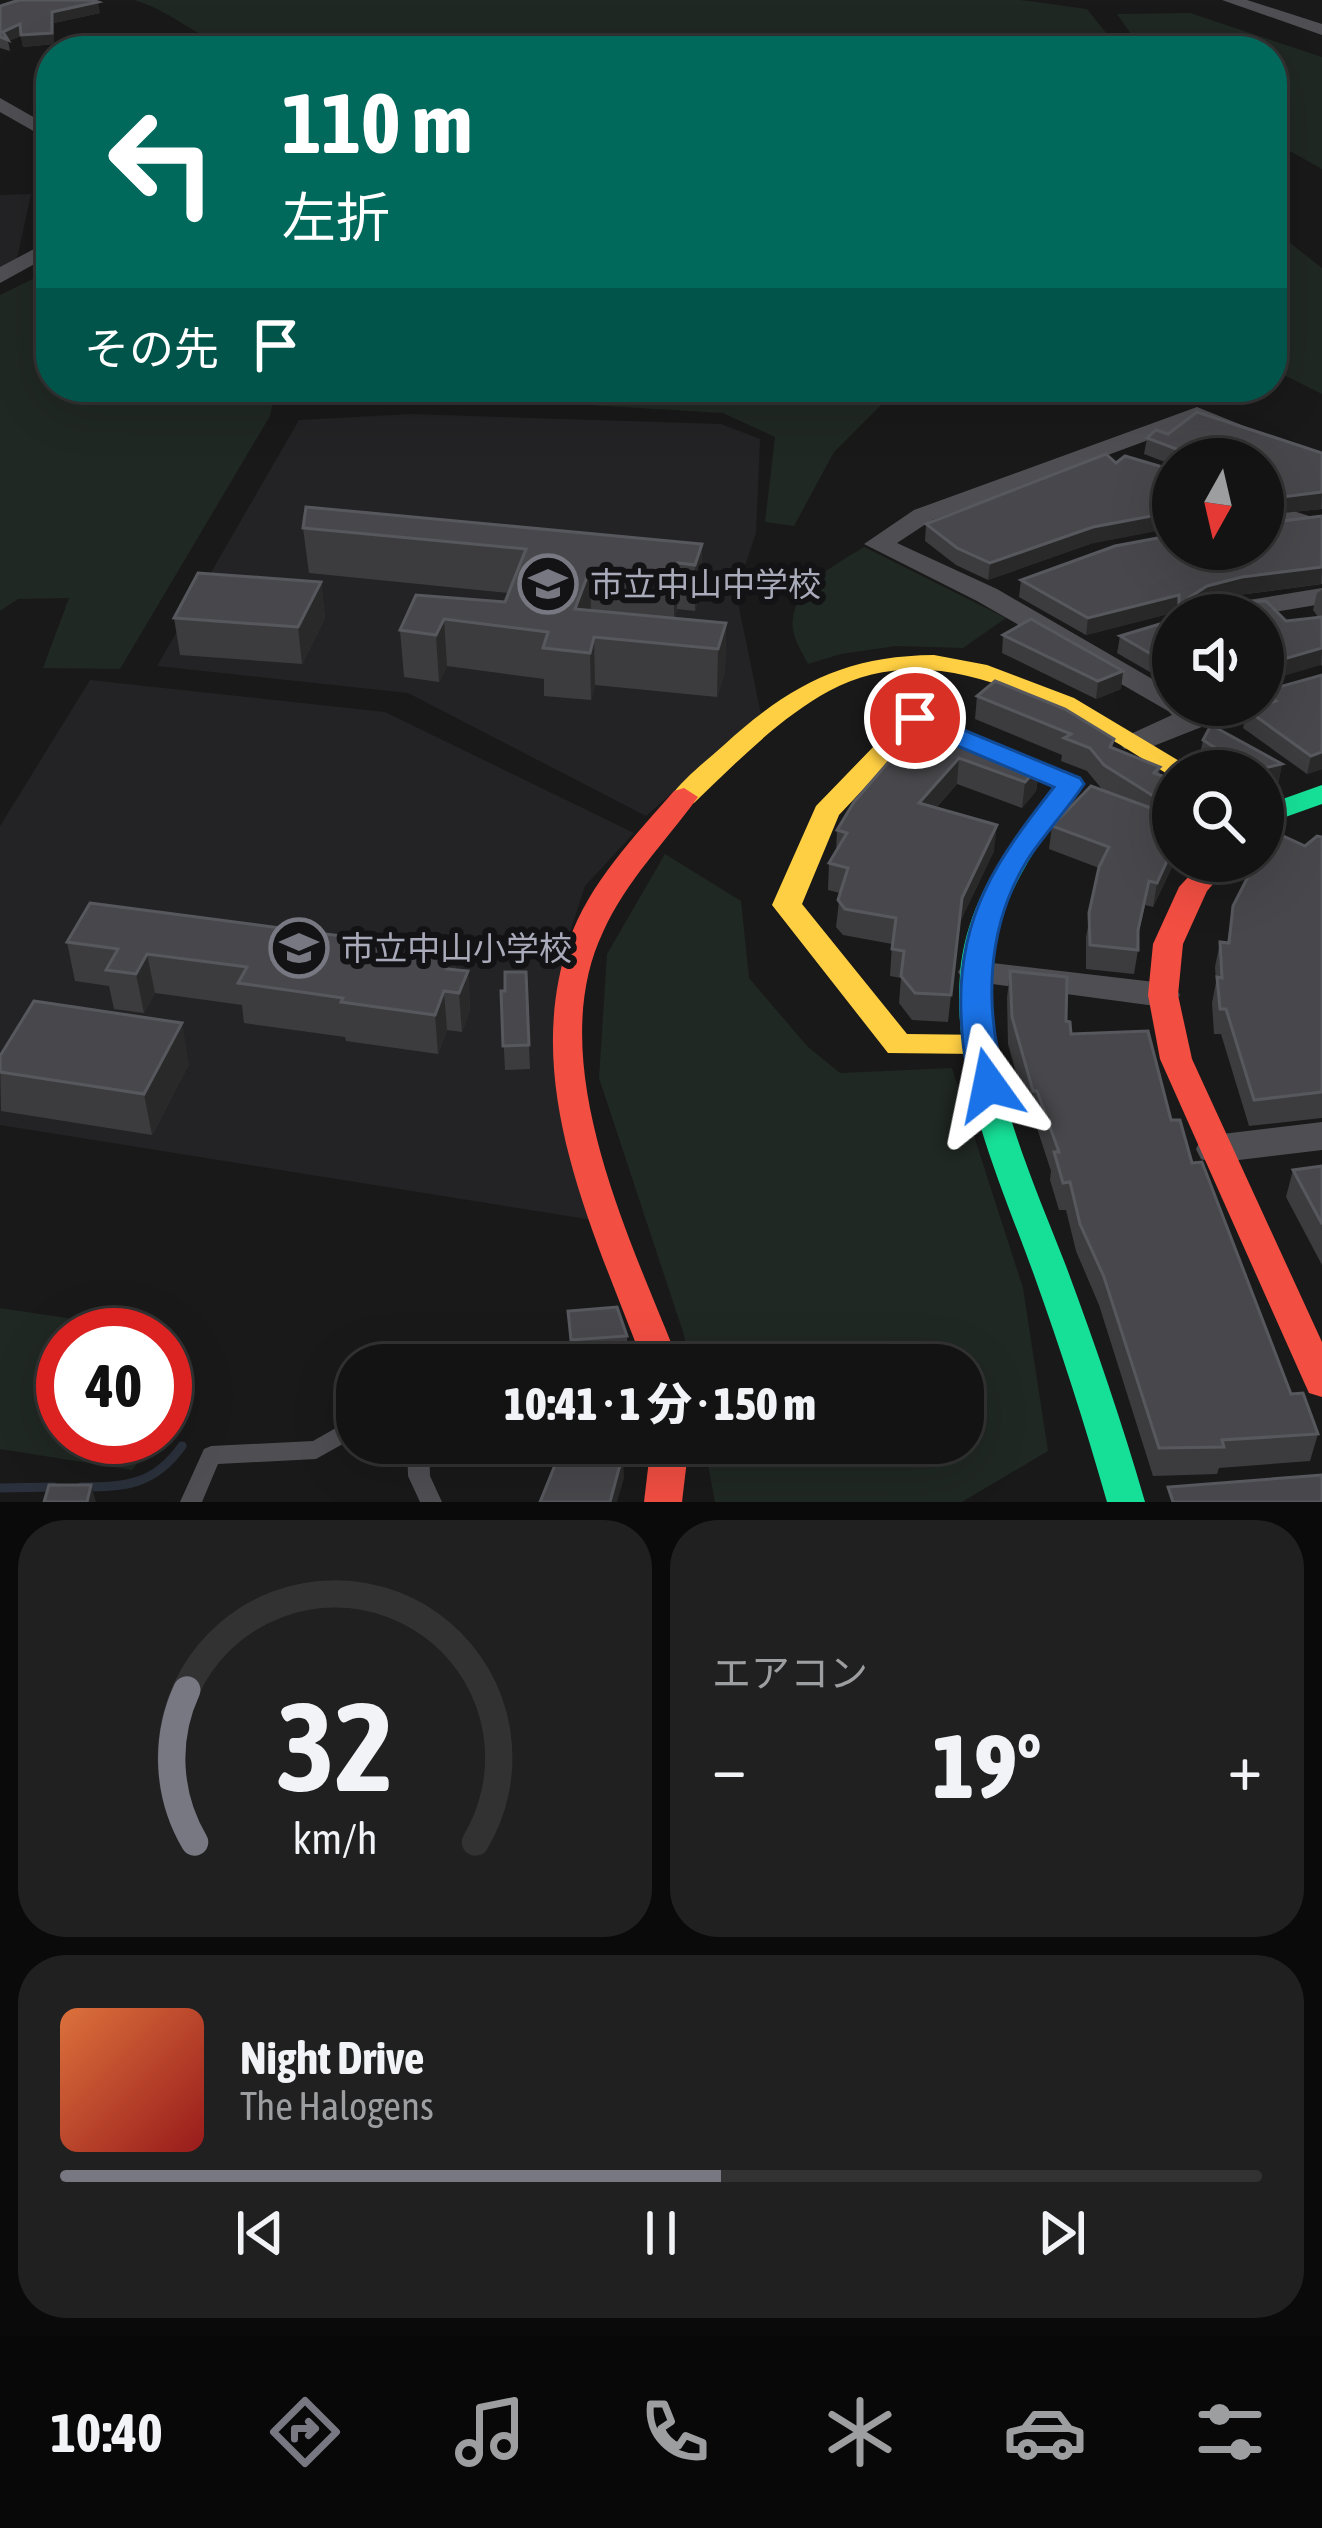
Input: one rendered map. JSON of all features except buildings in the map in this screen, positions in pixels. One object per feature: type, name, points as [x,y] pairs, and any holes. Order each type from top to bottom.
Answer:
[{"type":"street","points":[[1230,0],[1322,30]]},
{"type":"street","points":[[0,104],[36,126]]},
{"type":"street","points":[[0,276],[36,255]]},
{"type":"street","points":[[1152,690],[987,595],[878,544],[923,515],[1197,413],[1259,436]]},
{"type":"street","points":[[1098,451],[1136,464]]},
{"type":"street","points":[[987,595],[1028,578]]},
{"type":"street","points":[[1284,602],[1322,596]]},
{"type":"street","points":[[1083,650],[1128,637]]},
{"type":"street","points":[[654,1344],[577,1128],[569,1082],[565,1029],[580,946],[618,868],[696,787],[808,693],[841,676],[906,665],[989,674],[1075,710],[1152,753]]},
{"type":"street","points":[[978,1043],[899,1045],[788,904],[826,812],[915,718],[1070,784],[1014,858],[992,901],[975,972],[978,1043],[1013,1170],[1101,1410],[1126,1502]]},
{"type":"street","points":[[1135,743],[1158,726]]},
{"type":"street","points":[[1284,809],[1322,794]]},
{"type":"street","points":[[1199,882],[1168,944],[1163,994],[1176,1059],[1322,1382]]},
{"type":"street","points":[[975,972],[1163,994]]},
{"type":"street","points":[[1214,1150],[1322,1136]]},
{"type":"street","points":[[663,1502],[668,1464]]},
{"type":"lane","points":[[191,1502],[211,1455],[316,1450],[336,1438]]},
{"type":"lane","points":[[418,1464],[418,1476],[431,1502]]},
{"type":"shaded area","points":[[134,0],[1021,0],[1087,9],[1109,36],[205,36]]},
{"type":"shaded area","points":[[1190,13],[1259,36],[1132,36],[1117,14]]},
{"type":"shaded area","points":[[1287,45],[1322,57],[1322,169],[1287,149]]},
{"type":"shaded area","points":[[31,194],[17,259],[0,268],[0,195]]},
{"type":"shaded area","points":[[1287,241],[1322,268],[1322,394],[1287,376]]},
{"type":"shaded area","points":[[36,277],[36,402],[273,402],[270,416],[120,669],[43,668],[69,598],[18,599],[0,611],[0,295]]},
{"type":"shaded area","points":[[538,402],[884,402],[834,452],[794,526],[765,522],[775,437],[723,413]]},
{"type":"shaded area","points":[[411,414],[721,424],[760,439],[756,533],[736,593],[761,714],[646,816],[408,693],[157,666],[299,420]]},
{"type":"shaded area","points":[[864,547],[1006,618],[963,648],[896,646],[808,664],[793,629],[798,601],[816,579]]},
{"type":"shaded area","points":[[90,680],[385,712],[634,833],[585,886],[564,950],[592,1220],[0,1125],[0,826]]},
{"type":"shaded area","points":[[665,854],[741,901],[749,978],[807,1046],[840,1073],[952,1068],[1023,1288],[1048,1451],[962,1502],[715,1502],[708,1464],[984,1464],[984,1344],[686,1344],[599,1078],[607,954]]},
{"type":"shaded area","points":[[0,1308],[36,1313],[36,1455],[0,1449]]},
{"type":"shaded area","points":[[94,1464],[137,1464],[132,1470]]},
{"type":"waterway","points":[[81,1487],[138,1481],[166,1464]]},
{"type":"waterway","points":[[0,1488],[54,1487]]},
{"type":"traffic: fast","points":[[1284,808],[1322,794]]},
{"type":"traffic: fast","points":[[1029,838],[1000,885],[981,937],[975,973],[979,1046],[996,1122],[1080,1354],[1126,1502]]},
{"type":"traffic: slow","points":[[684,797],[759,728],[801,697],[845,674],[889,663],[934,663],[1022,685],[1152,753]]},
{"type":"traffic: slow","points":[[978,1043],[899,1045],[787,905],[826,812],[915,719],[1070,784],[1029,838]]},
{"type":"traffic: jam","points":[[654,1344],[581,1140],[568,1071],[568,1004],[585,937],[623,868],[684,797]]},
{"type":"traffic: jam","points":[[1199,882],[1168,944],[1163,995],[1176,1059],[1322,1382]]},
{"type":"traffic: jam","points":[[663,1502],[668,1464]]},
{"type":"place","name":"市立中山中学校","points":[[548,584]]},
{"type":"place","name":"市立中山小学校","points":[[299,948]]},
{"type":"route","points":[[915,718],[1070,784],[1014,858],[992,901],[975,972],[978,1043],[989,1085]]}]
